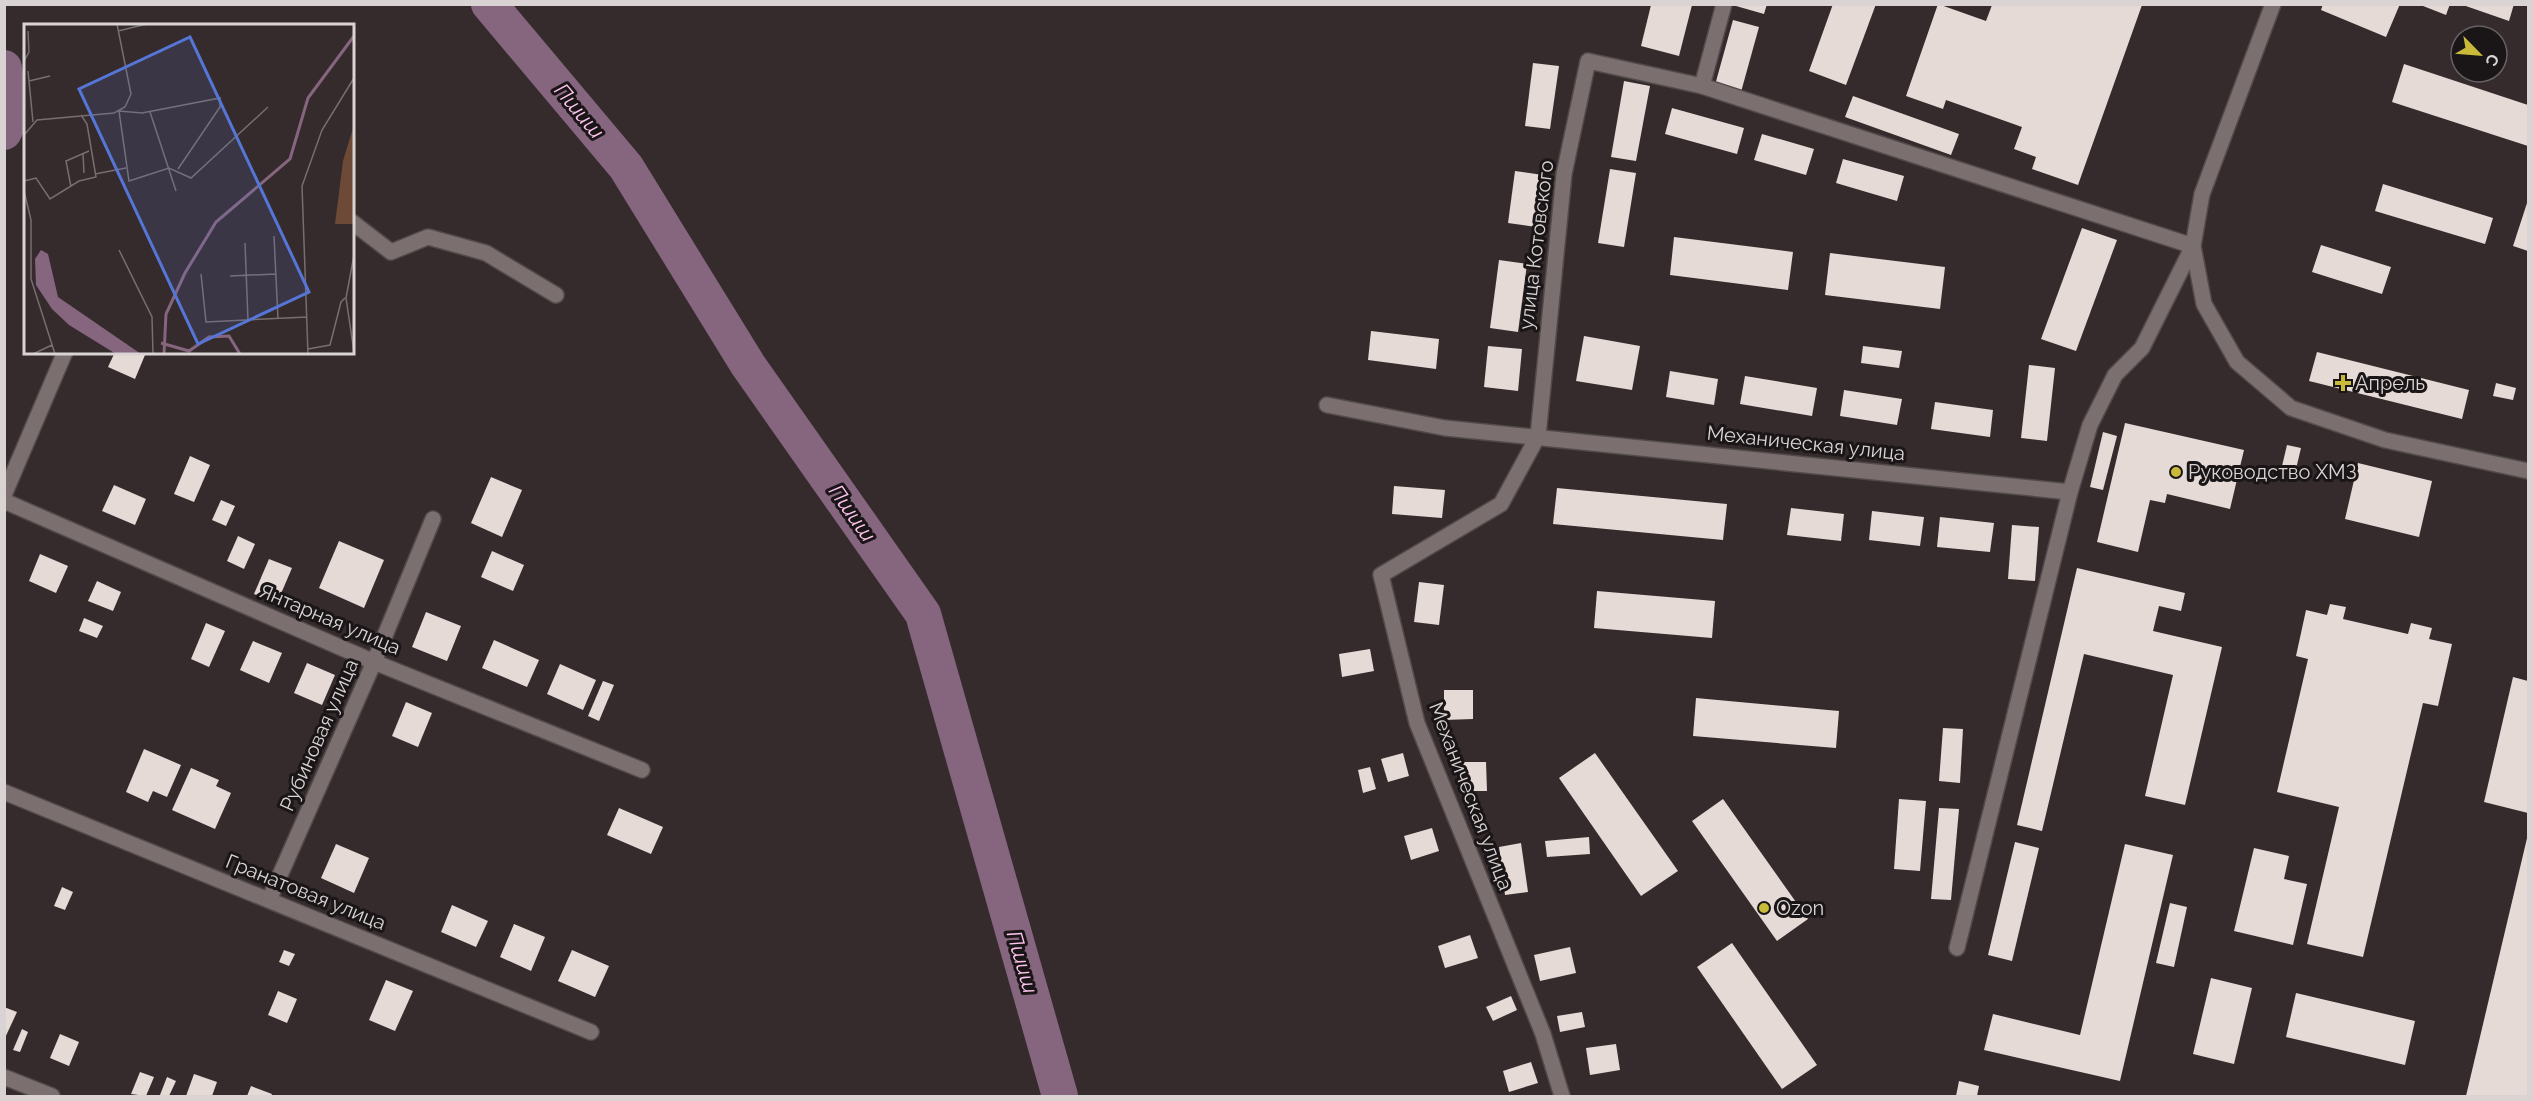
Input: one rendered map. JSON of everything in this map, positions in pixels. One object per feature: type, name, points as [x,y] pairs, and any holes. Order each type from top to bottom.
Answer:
[{"type":"street","points":[[1724,4],[1702,86],[2193,246]]},
{"type":"street","points":[[1957,948],[2070,492],[2090,425],[2115,375],[2142,348],[2193,246],[2202,194],[2273,4]]},
{"type":"street","name":"улица Котовского","points":[[1538,436],[1564,174],[1588,61],[1702,86]]},
{"type":"street","points":[[354,224],[391,252],[428,237],[486,253],[556,295]]},
{"type":"street","points":[[2193,246],[2204,304],[2237,362],[2291,408],[2385,440],[2529,471]]},
{"type":"street","points":[[4,495],[63,354]]},
{"type":"street","name":"Механическая улица","points":[[1327,405],[1445,428],[2070,492]]},
{"type":"street","name":"Механическая улица","points":[[1538,436],[1501,504],[1381,575],[1417,723],[1543,1034],[1562,1096]]},
{"type":"street","name":"Янтарная улица","points":[[4,501],[374,662],[642,770]]},
{"type":"street","name":"Рубиновая улица","points":[[269,900],[374,662],[433,519]]},
{"type":"street","name":"Гранатовая улица","points":[[4,792],[591,1032]]},
{"type":"street","points":[[4,1077],[52,1096]]},
{"type":"building","points":[[1737,4],[1767,4],[1764,14],[1736,6]]},
{"type":"building","points":[[1833,4],[1876,4],[1846,85],[1809,71]]},
{"type":"building","points":[[1938,4],[1986,21],[1992,5],[2142,5],[2078,185],[2032,169],[2036,157],[2014,149],[2022,127],[1946,100],[1943,109],[1906,96]]},
{"type":"building","points":[[2323,4],[2400,4],[2386,37],[2321,10]]},
{"type":"building","points":[[2418,4],[2450,4],[2446,15]]},
{"type":"building","points":[[2460,4],[2514,4],[2509,21]]},
{"type":"building","points":[[1651,5],[1692,5],[1679,56],[1641,46]]},
{"type":"building","points":[[1733,20],[1759,27],[1741,92],[1715,85]]},
{"type":"building","points":[[1533,63],[1559,66],[1550,129],[1525,126]]},
{"type":"building","points":[[2404,64],[2449,79],[2449,84],[2464,84],[2528,105],[2528,146],[2392,102]]},
{"type":"building","points":[[1624,81],[1650,86],[1636,161],[1611,157]]},
{"type":"building","points":[[1853,96],[1959,134],[1951,155],[1845,117]]},
{"type":"building","points":[[1672,108],[1744,128],[1737,154],[1665,134]]},
{"type":"building","points":[[1762,134],[1814,149],[1806,175],[1754,160]]},
{"type":"building","points":[[1843,159],[1904,176],[1897,201],[1836,183]]},
{"type":"building","points":[[1610,169],[1636,173],[1624,247],[1598,243]]},
{"type":"building","points":[[1515,171],[1543,175],[1536,227],[1508,223]]},
{"type":"building","points":[[2383,184],[2493,218],[2485,244],[2375,211]]},
{"type":"building","points":[[2528,200],[2528,251],[2513,246]]},
{"type":"building","points":[[2082,228],[2117,240],[2076,351],[2041,339]]},
{"type":"building","points":[[1674,237],[1793,252],[1788,290],[1670,275]]},
{"type":"building","points":[[2321,245],[2391,267],[2382,294],[2312,272]]},
{"type":"building","points":[[1830,253],[1945,267],[1940,309],[1825,295]]},
{"type":"building","points":[[1499,260],[1527,264],[1518,332],[1490,328]]},
{"type":"building","points":[[1371,331],[1439,339],[1436,369],[1368,360]]},
{"type":"building","points":[[1584,336],[1640,346],[1632,390],[1576,381]]},
{"type":"building","points":[[1488,346],[1522,349],[1518,391],[1484,387]]},
{"type":"building","points":[[1863,346],[1902,351],[1899,368],[1861,363]]},
{"type":"building","points":[[2317,352],[2469,390],[2462,419],[2309,381]]},
{"type":"building","points":[[114,354],[145,355],[135,379],[108,367]]},
{"type":"building","points":[[2029,365],[2055,368],[2047,441],[2021,438]]},
{"type":"building","points":[[1670,371],[1718,379],[1714,405],[1666,397]]},
{"type":"building","points":[[1745,376],[1817,388],[1812,416],[1740,404]]},
{"type":"building","points":[[2496,383],[2516,388],[2513,400],[2493,396]]},
{"type":"building","points":[[1844,390],[1902,399],[1897,425],[1840,416]]},
{"type":"building","points":[[1935,402],[1993,410],[1990,437],[1931,429]]},
{"type":"building","name":"Руководство ХМЗ","points":[[2125,423],[2244,450],[2230,509],[2167,494],[2165,503],[2150,500],[2138,552],[2097,542]]},
{"type":"building","points":[[2103,432],[2117,436],[2103,490],[2090,487]]},
{"type":"building","points":[[2287,445],[2301,448],[2296,469],[2282,466]]},
{"type":"building","points":[[190,456],[210,465],[194,502],[174,494]]},
{"type":"building","points":[[2358,463],[2432,481],[2419,537],[2345,519]]},
{"type":"building","points":[[491,477],[522,490],[502,537],[471,523]]},
{"type":"building","points":[[114,485],[146,499],[135,525],[102,511]]},
{"type":"building","points":[[1394,486],[1445,490],[1442,518],[1392,514]]},
{"type":"building","points":[[1557,488],[1727,504],[1723,540],[1553,524]]},
{"type":"building","points":[[221,500],[235,506],[226,526],[212,520]]},
{"type":"building","points":[[1791,508],[1844,514],[1841,541],[1787,535]]},
{"type":"building","points":[[1872,511],[1924,517],[1920,546],[1869,540]]},
{"type":"building","points":[[1940,517],[1994,523],[1990,552],[1937,547]]},
{"type":"building","points":[[2012,525],[2039,527],[2035,581],[2008,579]]},
{"type":"building","points":[[238,536],[255,544],[244,569],[227,561]]},
{"type":"building","points":[[339,541],[384,560],[364,608],[319,588]]},
{"type":"building","points":[[492,551],[524,565],[513,591],[481,577]]},
{"type":"building","points":[[40,554],[68,566],[56,593],[29,581]]},
{"type":"building","points":[[269,559],[292,568],[277,603],[254,594]]},
{"type":"building","points":[[2077,568],[2185,593],[2181,611],[2159,606],[2153,631],[2222,647],[2185,805],[2145,796],[2173,675],[2084,654],[2042,831],[2017,825]]},
{"type":"building","points":[[97,581],[121,592],[113,611],[88,601]]},
{"type":"building","points":[[1419,582],[1444,585],[1439,625],[1414,622]]},
{"type":"building","points":[[1597,591],[1715,601],[1712,638],[1594,628]]},
{"type":"building","points":[[2330,604],[2346,607],[2343,619],[2408,634],[2411,623],[2432,628],[2429,639],[2452,644],[2438,706],[2423,703],[2363,957],[2307,944],[2339,807],[2277,792],[2308,659],[2296,656],[2306,610],[2327,615]]},
{"type":"building","points":[[426,612],[461,626],[447,661],[412,647]]},
{"type":"building","points":[[84,618],[103,626],[97,638],[79,631]]},
{"type":"building","points":[[206,623],[225,631],[209,667],[191,659]]},
{"type":"building","points":[[494,640],[539,660],[527,687],[482,668]]},
{"type":"building","points":[[253,641],[282,653],[269,683],[240,670]]},
{"type":"building","points":[[1370,649],[1374,671],[1342,677],[1339,654]]},
{"type":"building","points":[[307,663],[335,675],[322,705],[294,693]]},
{"type":"building","points":[[560,664],[596,680],[583,710],[547,694]]},
{"type":"building","points":[[2513,677],[2528,681],[2528,813],[2484,802]]},
{"type":"building","points":[[603,681],[614,685],[599,721],[588,716]]},
{"type":"building","points":[[1444,690],[1473,690],[1473,719],[1444,720]]},
{"type":"building","points":[[1696,698],[1839,711],[1836,748],[1693,736]]},
{"type":"building","points":[[406,702],[432,713],[418,747],[392,736]]},
{"type":"building","points":[[1943,728],[1963,729],[1960,783],[1939,781]]},
{"type":"building","points":[[144,749],[181,765],[167,797],[153,791],[148,802],[126,792]]},
{"type":"building","points":[[1403,753],[1409,776],[1388,782],[1381,759]]},
{"type":"building","points":[[1595,753],[1678,871],[1641,896],[1559,778]]},
{"type":"building","points":[[1463,762],[1486,762],[1487,791],[1463,791]]},
{"type":"building","points":[[1370,767],[1376,789],[1363,793],[1358,770]]},
{"type":"building","points":[[191,768],[219,780],[216,786],[231,793],[215,829],[172,810]]},
{"type":"building","points":[[1723,799],[1808,919],[1777,941],[1692,821]]},
{"type":"building","points":[[1899,799],[1926,801],[1920,871],[1894,869]]},
{"type":"building","points":[[619,808],[663,827],[651,854],[607,835]]},
{"type":"building","points":[[1939,808],[1959,809],[1951,900],[1931,899]]},
{"type":"building","points":[[1432,828],[1439,851],[1411,860],[1404,836]]},
{"type":"building","points":[[2528,834],[2528,1096],[2466,1096]]},
{"type":"building","points":[[1589,837],[1590,854],[1547,857],[1545,841]]},
{"type":"building","points":[[2015,842],[2039,848],[2012,961],[1988,955]]},
{"type":"building","points":[[1521,843],[1528,892],[1505,895],[1499,847]]},
{"type":"building","points":[[336,844],[369,858],[354,893],[321,878]]},
{"type":"building","points":[[2125,844],[2173,855],[2120,1081],[1984,1050],[1993,1014],[2080,1035]]},
{"type":"building","points":[[2254,848],[2289,856],[2284,879],[2307,884],[2293,945],[2234,931]]},
{"type":"building","points":[[62,887],[73,892],[65,910],[54,906]]},
{"type":"building","points":[[2170,903],[2187,907],[2174,967],[2156,963]]},
{"type":"building","points":[[452,905],[488,921],[476,947],[441,932]]},
{"type":"building","points":[[514,924],[545,937],[531,971],[500,957]]},
{"type":"building","points":[[1470,935],[1478,958],[1445,968],[1438,946]]},
{"type":"building","points":[[1732,943],[1817,1065],[1782,1089],[1697,967]]},
{"type":"building","points":[[1570,947],[1576,973],[1540,981],[1534,955]]},
{"type":"building","points":[[284,950],[295,954],[289,966],[279,962]]},
{"type":"building","points":[[572,950],[609,966],[595,997],[558,981]]},
{"type":"building","points":[[2211,978],[2252,988],[2234,1064],[2193,1054]]},
{"type":"building","points":[[386,980],[413,991],[395,1031],[369,1020]]},
{"type":"building","points":[[278,991],[297,999],[287,1023],[268,1015]]},
{"type":"building","points":[[2296,993],[2415,1021],[2405,1065],[2286,1037]]},
{"type":"building","points":[[1511,996],[1517,1010],[1493,1021],[1486,1007]]},
{"type":"building","points":[[4,1007],[17,1012],[4,1040]]},
{"type":"building","points":[[1582,1012],[1585,1027],[1560,1032],[1557,1016]]},
{"type":"building","points":[[22,1029],[28,1032],[20,1052],[13,1050]]},
{"type":"building","points":[[60,1034],[79,1042],[69,1066],[50,1058]]},
{"type":"building","points":[[1616,1044],[1620,1070],[1590,1075],[1586,1048]]},
{"type":"building","points":[[1531,1062],[1538,1083],[1509,1092],[1503,1071]]},
{"type":"building","points":[[140,1072],[154,1077],[146,1096],[131,1094]]},
{"type":"building","points":[[194,1074],[217,1082],[212,1096],[186,1096]]},
{"type":"building","points":[[167,1077],[176,1081],[169,1096],[160,1095]]},
{"type":"building","points":[[1959,1081],[1979,1086],[1977,1096],[1956,1096]]},
{"type":"building","points":[[251,1086],[272,1094],[271,1096],[247,1096]]},
{"type":"waterway","name":"Пшиш","points":[[489,4],[626,167],[748,365],[923,614],[1060,1096]]},
{"type":"waterway","points":[[4,68],[12,114],[4,132]]},
{"type":"place","name":"Апрель","points":[[2343,383]]},
{"type":"place","name":"Руководство ХМЗ","points":[[2176,472]]},
{"type":"place","name":"Ozon","points":[[1764,908]]}]
